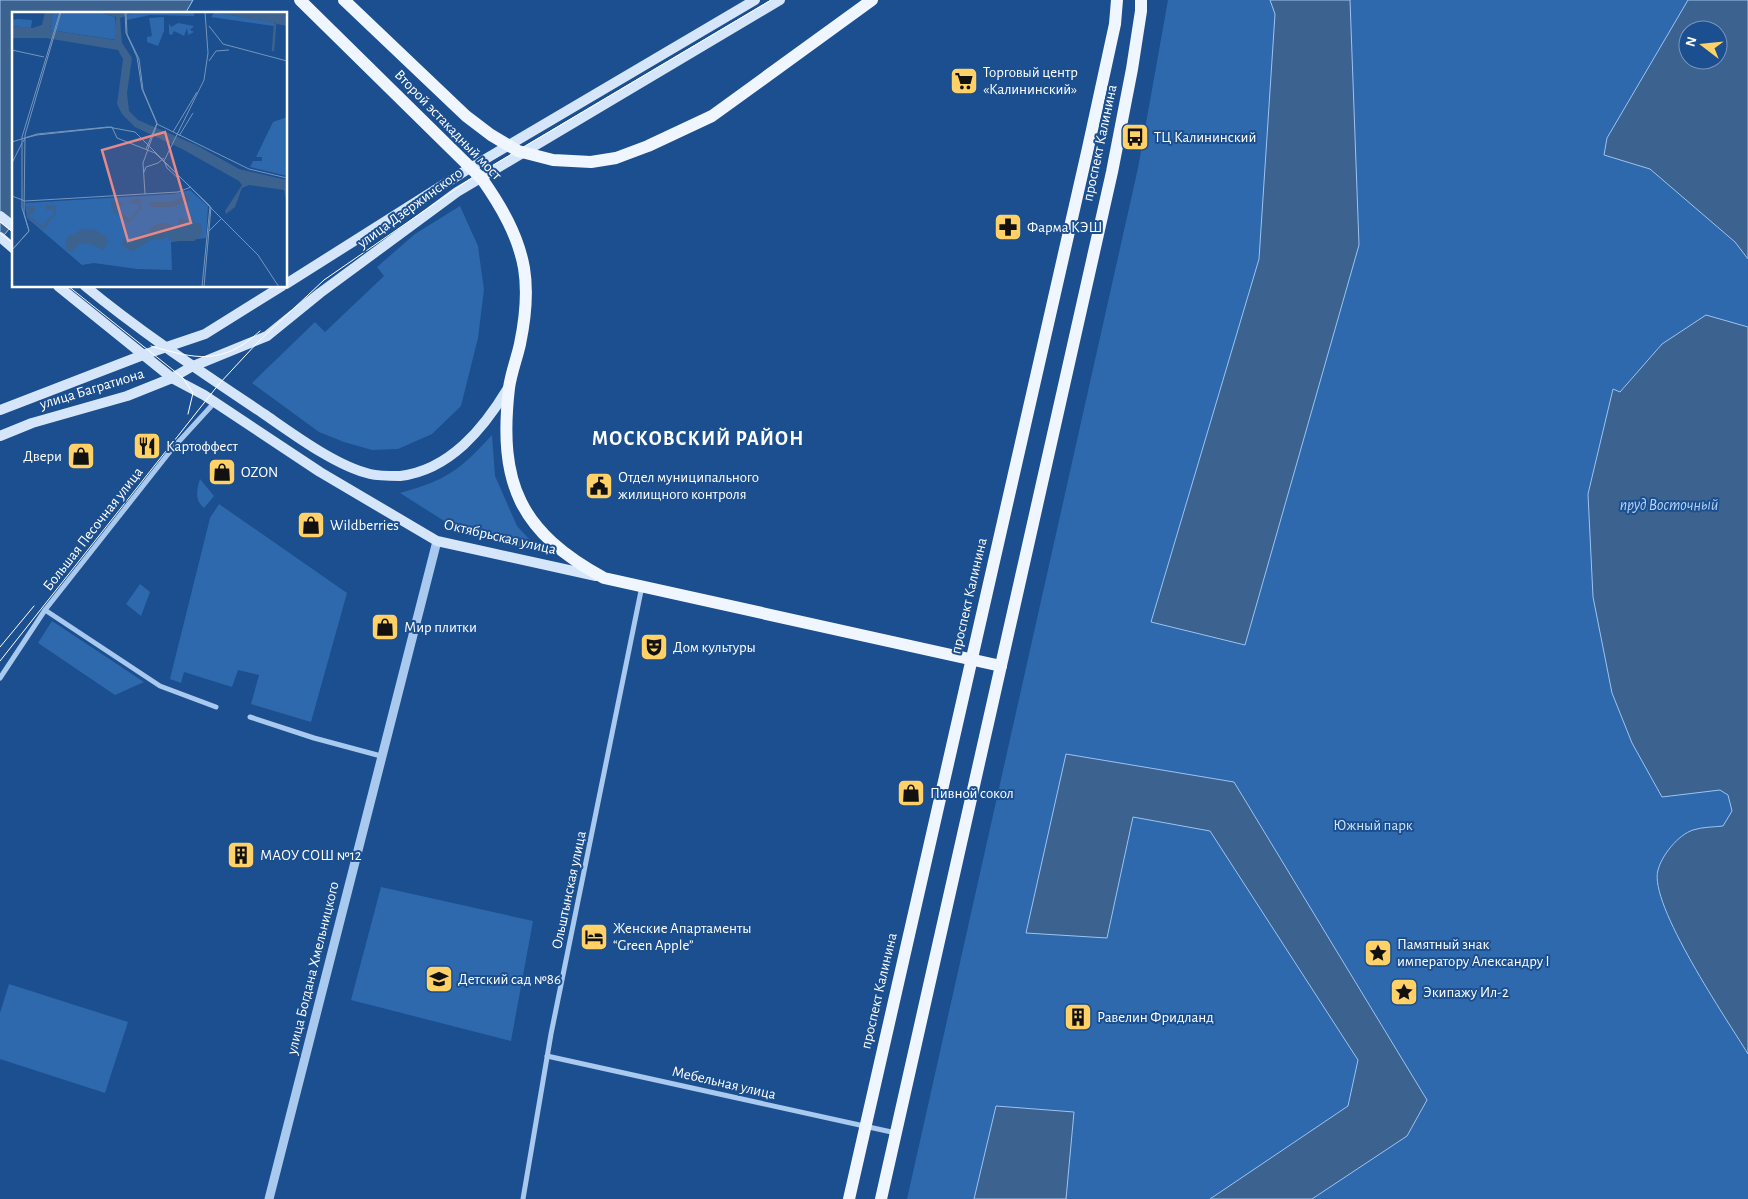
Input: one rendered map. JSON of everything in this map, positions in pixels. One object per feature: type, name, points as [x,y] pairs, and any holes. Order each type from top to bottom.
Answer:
[{"type":"main road","name":"Второй эстакадный мост","points":[[300,0],[482,179],[501,206],[515,237],[524,268],[525,303],[520,343],[509,387],[507,442],[512,477],[521,506],[539,531],[573,561],[604,578]]},
{"type":"main road","name":"Второй эстакадный мост","points":[[344,0],[466,116],[518,151],[553,160],[592,162],[616,158],[648,146],[712,116],[872,0]]},
{"type":"main road","name":"улица Дзержинского","points":[[288,283],[465,171],[755,0]]},
{"type":"main road","name":"улица Дзержинского","points":[[191,367],[267,336],[320,293],[457,192],[780,0]]},
{"type":"main road","name":"проспект Калинина","points":[[849,1199],[1115,24],[1117,0]]},
{"type":"main road","name":"проспект Калинина","points":[[882,1199],[1112,172],[1140,4]]},
{"type":"main road","points":[[0,216],[11,225]]},
{"type":"main road","points":[[0,237],[12,247]]},
{"type":"main road","name":"Октябрьская улица","points":[[60,288],[172,378],[214,402],[320,472],[437,540],[1001,666]]},
{"type":"main road","points":[[87,288],[118,315],[191,367]]},
{"type":"main road","points":[[165,348],[205,334],[279,288]]},
{"type":"main road","name":"улица Багратиона","points":[[0,410],[142,355],[165,348]]},
{"type":"main road","name":"Второй эстакадный мост","points":[[191,367],[331,457],[370,474],[400,476],[424,469],[458,452],[492,415],[509,387]]},
{"type":"main road","name":"улица Багратиона","points":[[0,436],[32,423],[127,396],[172,378],[191,367]]},
{"type":"street","name":"Большая Песочная улица","points":[[0,678],[45,610],[172,449],[214,402]]},
{"type":"street","name":"улица Богдана Хмельницкого","points":[[269,1199],[437,540]]},
{"type":"street","name":"Ольштынская улица","points":[[523,1199],[547,1056],[642,586]]},
{"type":"street","points":[[45,610],[160,686],[216,707]]},
{"type":"street","points":[[250,718],[381,756]]},
{"type":"street","name":"Мебельная улица","points":[[547,1056],[896,1133]]},
{"type":"green space","name":"Южный парк","points":[[1168,0],[1748,0],[1748,1199],[907,1199],[1138,168]]},
{"type":"green space","points":[[460,206],[478,246],[484,290],[478,338],[461,406],[432,434],[398,449],[372,450],[319,432],[252,383],[315,322],[325,332],[384,276],[377,267],[415,234]]},
{"type":"green space","points":[[492,435],[495,476],[517,526],[542,553],[463,533],[400,493],[430,483],[452,472],[471,457]]},
{"type":"green space","points":[[200,479],[214,496],[204,508],[198,498],[197,490]]},
{"type":"green space","points":[[219,504],[347,593],[311,722],[251,704],[259,675],[238,670],[232,687],[184,672],[181,683],[170,679],[210,518]]},
{"type":"green space","points":[[140,584],[150,592],[141,616],[126,604]]},
{"type":"green space","points":[[52,621],[144,682],[115,695],[38,643]]},
{"type":"green space","points":[[381,887],[533,921],[511,1041],[351,1000]]},
{"type":"green space","points":[[9,984],[128,1022],[105,1093],[0,1059],[0,1013]]},
{"type":"water","points":[[0,0],[193,0],[186,12],[12,12],[12,225],[0,240]]},
{"type":"water","points":[[1270,0],[1350,0],[1359,245],[1245,645],[1151,622],[1259,259],[1275,14]]},
{"type":"water","points":[[1688,0],[1748,0],[1748,259],[1735,242],[1650,169],[1604,155],[1607,138]]},
{"type":"water","name":"пруд Восточный","points":[[1706,315],[1748,327],[1748,1054],[1708,990],[1677,934],[1665,908],[1658,886],[1660,864],[1676,841],[1693,830],[1723,826],[1732,811],[1728,795],[1720,790],[1662,797],[1632,743],[1612,693],[1593,597],[1588,494],[1613,389],[1620,392],[1662,344]]},
{"type":"water","points":[[1066,754],[1234,782],[1427,1100],[1407,1136],[1312,1199],[1210,1199],[1348,1106],[1358,1060],[1210,831],[1133,817],[1107,938],[1026,933]]},
{"type":"water","points":[[996,1106],[1074,1112],[1066,1199],[974,1199]]},
{"type":"tram line","points":[[0,661],[219,384],[258,342],[324,280],[473,177],[771,0]]},
{"type":"tram line","points":[[0,222],[12,231]]},
{"type":"tram line","points":[[0,233],[12,242]]},
{"type":"tram line","points":[[70,288],[183,378],[193,393],[188,414]]},
{"type":"tram line","points":[[151,346],[195,356],[221,355],[234,350],[260,331]]},
{"type":"tram line","points":[[0,647],[34,606]]},
{"type":"place","name":"Торговый центр «Калининский»","points":[[964,81]]},
{"type":"place","name":"ТЦ Калининский","points":[[1135,137]]},
{"type":"place","name":"Фарма КЭШ","points":[[1008,227]]},
{"type":"place","name":"Картоффест","points":[[147,446]]},
{"type":"place","name":"Двери","points":[[81,456]]},
{"type":"place","name":"OZON","points":[[222,472]]},
{"type":"place","name":"Отдел муниципального жилищного контроля","points":[[599,486]]},
{"type":"place","name":"Wildberries","points":[[311,525]]},
{"type":"place","name":"Мир плитки","points":[[385,627]]},
{"type":"place","name":"Дом культуры","points":[[654,647]]},
{"type":"place","name":"Пивной сокол","points":[[911,793]]},
{"type":"place","name":"МАОУ СОШ №12","points":[[241,855]]},
{"type":"place","name":"Женские Апартаменты “Green Apple”","points":[[594,937]]},
{"type":"place","name":"Памятный знак императору Александру I","points":[[1378,953]]},
{"type":"place","name":"Детский сад №86","points":[[439,979]]},
{"type":"place","name":"Экипажу Ил-2","points":[[1404,992]]},
{"type":"place","name":"Равелин Фридланд","points":[[1078,1017]]},
{"type":"district","name":"МОСКОВСКИЙ РАЙОН","points":[[698,439]]}]
